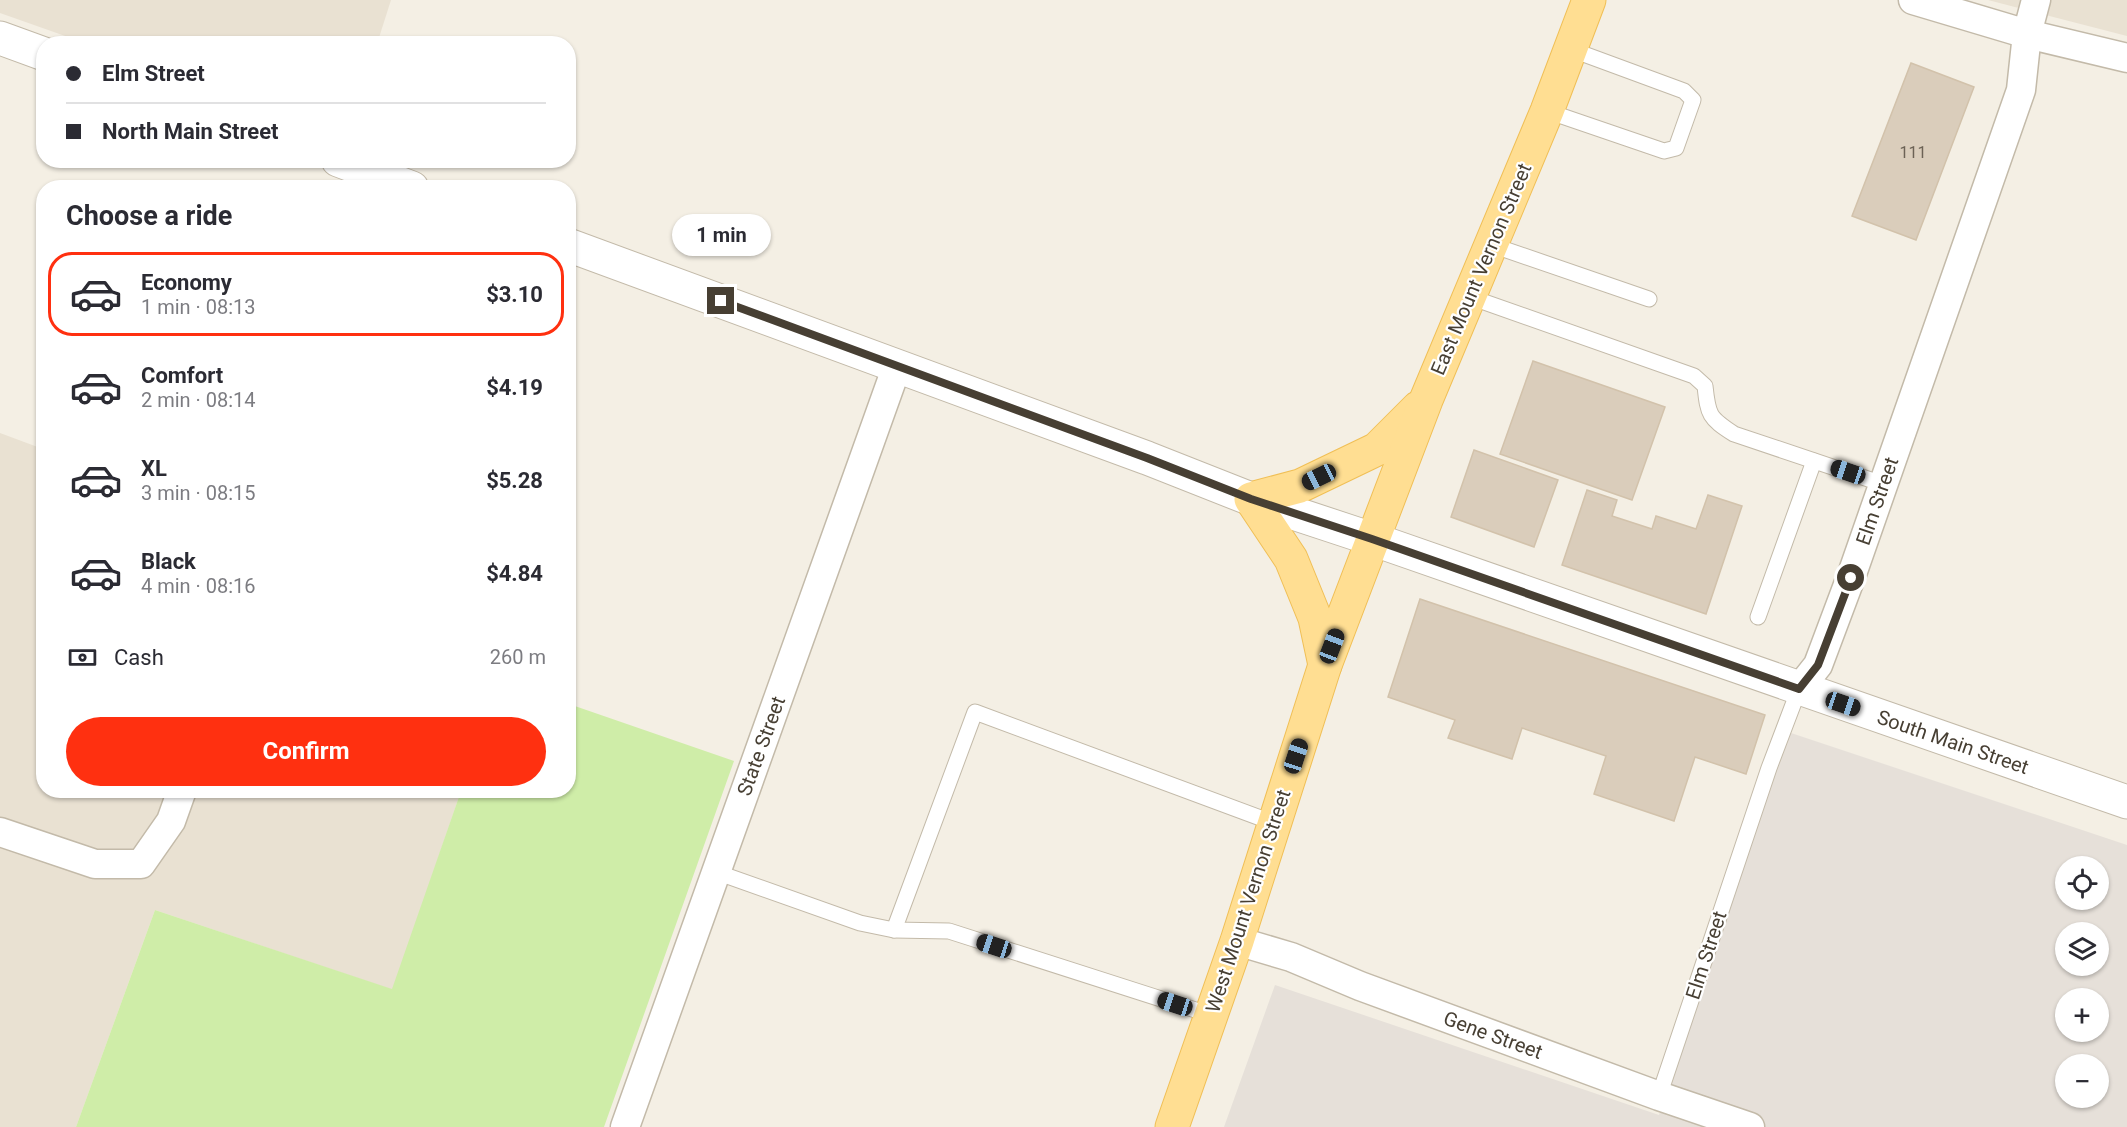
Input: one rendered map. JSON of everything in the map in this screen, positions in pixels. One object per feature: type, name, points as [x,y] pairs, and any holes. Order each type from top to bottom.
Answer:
[{"type":"main road","name":"East Mount Vernon Street","points":[[1372,539],[1426,400],[1547,111],[1589,0]]},
{"type":"main road","points":[[1325,665],[1315,618],[1291,559],[1251,499],[1300,486],[1377,449],[1426,400]]},
{"type":"main road","name":"West Mount Vernon Street","points":[[1172,1127],[1237,941],[1325,665],[1372,539]]},
{"type":"street","points":[[1913,0],[2027,34],[2127,58]]},
{"type":"street","name":"Elm Street","points":[[1799,689],[1818,665],[2021,90],[2027,34],[2036,0]]},
{"type":"street","points":[[0,38],[36,51]]},
{"type":"street","points":[[357,168],[386,180]]},
{"type":"street","name":"South Main Street","points":[[576,248],[1147,458],[1251,499],[2127,802]]},
{"type":"street","name":"State Street","points":[[625,1127],[897,366]]},
{"type":"street","points":[[0,832],[95,864],[141,864],[171,821],[179,798]]},
{"type":"street","name":"Gene Street","points":[[1237,941],[1291,957],[1360,986],[1750,1127]]},
{"type":"lane","points":[[1547,111],[1664,151],[1676,148],[1682,135],[1693,100],[1684,91],[1570,49]]},
{"type":"lane","points":[[1492,245],[1649,299]]},
{"type":"lane","points":[[1470,297],[1694,376],[1705,386],[1707,407],[1714,421],[1734,434],[1883,484]]},
{"type":"lane","points":[[1758,617],[1814,461]]},
{"type":"lane","name":"Elm Street","points":[[1659,1096],[1765,779],[1799,689]]},
{"type":"lane","points":[[894,930],[975,712],[1274,823]]},
{"type":"lane","points":[[716,872],[860,923],[894,930],[949,931],[1211,1015]]},
{"type":"shaded area","points":[[0,0],[391,0],[380,36],[65,36],[0,13]]},
{"type":"shaded area","points":[[1988,0],[2127,0],[2127,36]]},
{"type":"shaded area","points":[[0,433],[36,446],[36,798],[459,798],[393,990],[155,910],[76,1127],[0,1127]]},
{"type":"shaded area","points":[[1788,732],[2127,845],[2127,1127],[1224,1127],[1275,985],[1659,1115]]},
{"type":"green space","points":[[576,706],[734,761],[604,1127],[76,1127],[155,910],[392,989],[459,798],[576,798]]},
{"type":"building","points":[[1911,63],[1974,87],[1916,240],[1852,216]]},
{"type":"building","points":[[1533,361],[1665,407],[1632,500],[1500,454]]},
{"type":"building","points":[[1474,450],[1558,480],[1534,547],[1451,517]]},
{"type":"building","points":[[1587,490],[1617,500],[1612,516],[1652,529],[1656,516],[1696,529],[1708,495],[1742,506],[1706,614],[1562,565]]},
{"type":"building","points":[[1420,599],[1765,715],[1746,774],[1695,757],[1674,821],[1594,794],[1606,756],[1522,728],[1512,759],[1448,738],[1455,720],[1388,697]]},
{"type":"route","points":[[721,301],[1147,458],[1251,499],[1372,539],[1799,689],[1818,665],[1851,578]]}]
